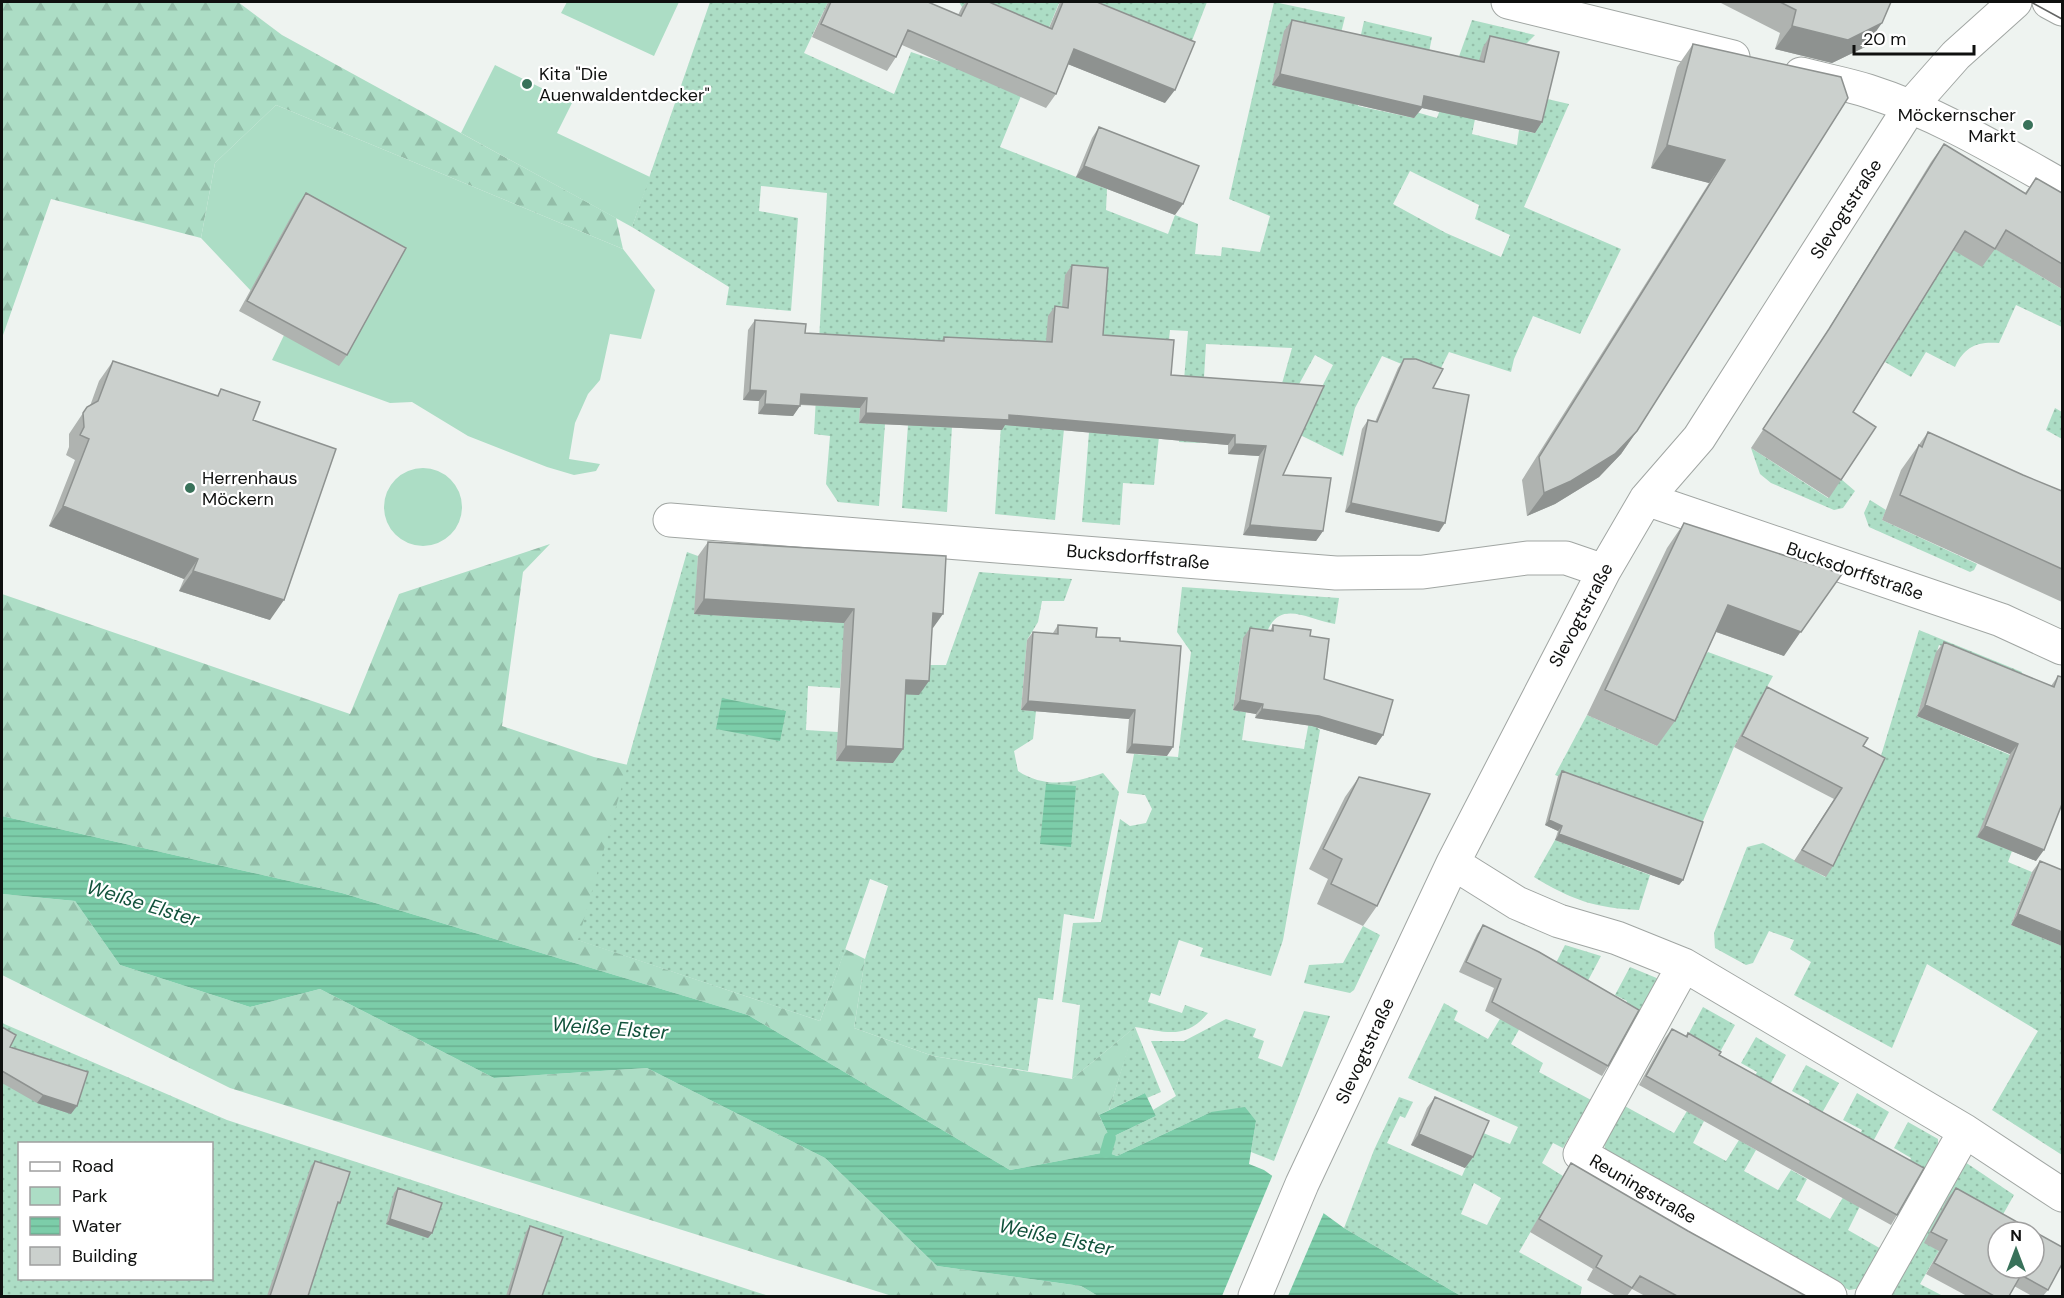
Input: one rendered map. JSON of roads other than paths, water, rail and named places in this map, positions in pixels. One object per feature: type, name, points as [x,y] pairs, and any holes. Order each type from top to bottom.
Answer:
[{"type":"street","points":[[1508,2],[1867,91],[1911,107],[1984,142],[2062,186]]},
{"type":"street","name":"Slevogtstraße","points":[[1255,1296],[1302,1184],[1453,863],[1604,571],[1646,499],[1699,438],[1911,107],[1950,61],[2015,2]]},
{"type":"street","points":[[2049,2],[2062,9]]},
{"type":"street","name":"Bucksdorffstraße","points":[[1646,499],[2001,620],[2062,648]]},
{"type":"street","name":"Bucksdorffstraße","points":[[670,520],[1336,573],[1424,572],[1527,558],[1566,558],[1604,571]]},
{"type":"street","points":[[1453,863],[1517,903],[1559,921],[1617,938],[1684,965],[1965,1131],[2062,1195]]},
{"type":"street","name":"Reuningstraße","points":[[1684,965],[1580,1154],[1830,1296]]},
{"type":"street","points":[[1872,1296],[1965,1131]]},
{"type":"water","points":[[722,698],[786,711],[780,741],[716,729]]},
{"type":"water","points":[[1046,784],[1076,786],[1071,847],[1040,844]]},
{"type":"water","name":"Weiße Elster","points":[[2,816],[342,893],[748,1015],[1010,1170],[1106,1152],[1117,1156],[1211,1112],[1245,1107],[1256,1121],[1249,1164],[1264,1170],[1344,1228],[1461,1296],[1098,1296],[1081,1286],[937,1266],[825,1158],[647,1068],[494,1078],[320,989],[250,1007],[120,965],[75,901],[2,894]]},
{"type":"water","points":[[1145,1093],[1156,1116],[1110,1138],[1099,1115]]},
{"type":"waterway","points":[[1106,1152],[1110,1138]]},
{"type":"tram line","points":[[2031,2],[2062,19]]},
{"type":"place","name":"Kita \"Die Auenwaldentdecker\"","points":[[527,84]]},
{"type":"place","name":"Möckernscher Markt","points":[[2028,125]]},
{"type":"place","name":"Herrenhaus Möckern","points":[[190,488]]}]
